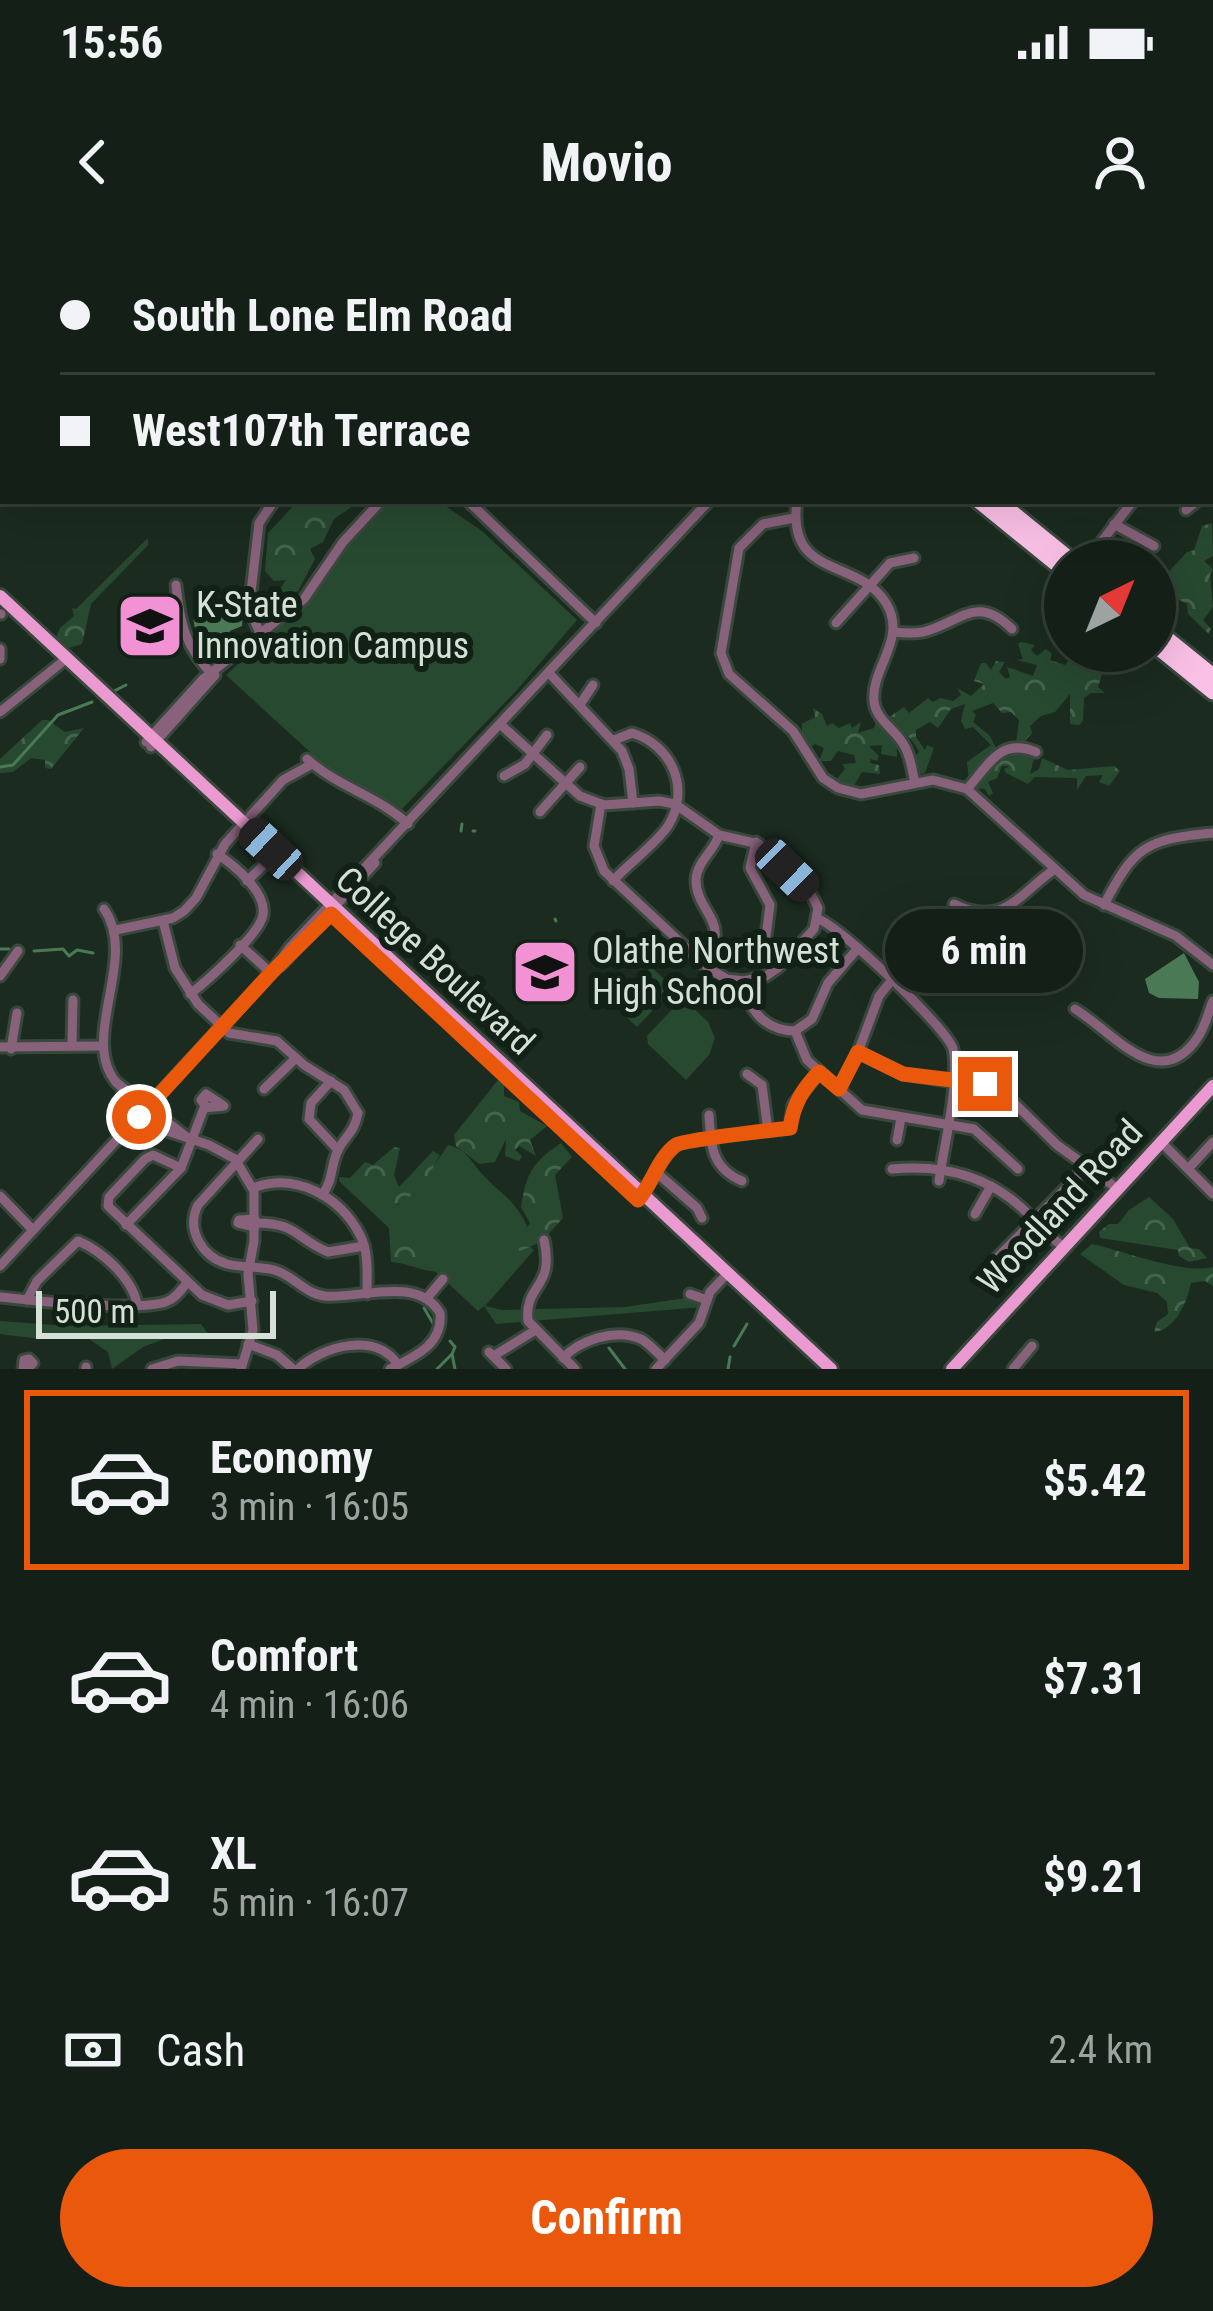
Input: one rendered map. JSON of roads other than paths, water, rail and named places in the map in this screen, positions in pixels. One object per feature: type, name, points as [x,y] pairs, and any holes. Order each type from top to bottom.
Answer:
[{"type":"highway","points":[[983,504],[1044,555]]},
{"type":"highway","points":[[1002,504],[1046,540]]},
{"type":"highway","points":[[1176,646],[1213,676]]},
{"type":"highway","points":[[1176,662],[1213,692]]},
{"type":"main road","name":"College Boulevard","points":[[2,609],[151,742]]},
{"type":"main road","name":"College Boulevard","points":[[2,609],[831,1369]]},
{"type":"main road","name":"College Boulevard","points":[[242,826],[330,909]]},
{"type":"main road","name":"Woodland Road","points":[[957,1369],[1213,1091]]},
{"type":"main road","name":"Woodland Road","points":[[957,1369],[1164,1144]]},
{"type":"main road","name":"College Boulevard","points":[[725,1276],[820,1369]]},
{"type":"street","points":[[263,633],[249,609],[259,523],[272,504]]},
{"type":"street","points":[[151,742],[214,673],[305,598],[343,542],[378,504]]},
{"type":"street","points":[[471,504],[597,622]]},
{"type":"street","points":[[0,1266],[330,909],[371,871],[379,856],[706,504]]},
{"type":"street","points":[[796,504],[794,518],[812,556],[869,587],[888,606],[893,632],[874,703],[905,746],[915,783]]},
{"type":"street","points":[[1105,540],[1130,504]]},
{"type":"street","points":[[1186,510],[1193,504]]},
{"type":"street","points":[[794,518],[763,524],[739,548],[721,639],[722,657],[732,677],[793,731],[823,778],[838,788],[866,794],[938,781],[967,790],[1084,895],[1180,938],[1213,965]]},
{"type":"street","points":[[1114,524],[1143,540]]},
{"type":"street","points":[[836,623],[894,560],[914,558]]},
{"type":"street","points":[[176,585],[181,626],[189,646],[214,673]]},
{"type":"street","points":[[893,632],[926,631],[979,611],[996,616],[1012,629]]},
{"type":"street","points":[[0,650],[0,659]]},
{"type":"street","points":[[0,712],[61,663]]},
{"type":"street","points":[[550,673],[627,760],[633,803]]},
{"type":"street","points":[[581,704],[593,686]]},
{"type":"street","points":[[501,725],[565,785],[601,804],[658,801],[676,805],[719,836],[756,842],[813,896],[818,920],[814,929],[774,970],[744,981],[720,976],[604,871],[594,841],[601,804]]},
{"type":"street","points":[[613,881],[666,828],[676,805],[675,769],[654,745],[632,729],[614,740]]},
{"type":"street","points":[[505,776],[533,755],[547,735]]},
{"type":"street","points":[[967,790],[1007,748],[1036,752]]},
{"type":"street","points":[[116,930],[163,920],[191,905],[218,854],[286,778],[309,762],[373,799],[407,826]]},
{"type":"street","points":[[540,812],[580,767]]},
{"type":"street","points":[[866,794],[866,810]]},
{"type":"street","points":[[1104,905],[1125,864],[1138,850],[1213,833]]},
{"type":"street","points":[[700,961],[710,951],[715,931],[694,883],[719,836]]},
{"type":"street","points":[[577,842],[594,841]]},
{"type":"street","points":[[756,842],[749,865],[772,910],[765,944],[774,970]]},
{"type":"street","points":[[190,994],[240,945],[264,913],[247,880],[218,854]]},
{"type":"street","points":[[247,880],[271,858]]},
{"type":"street","points":[[954,904],[977,913],[1008,907],[1054,869]]},
{"type":"street","points":[[104,909],[116,930],[102,1046],[105,1065],[164,1130],[227,1153],[253,1188],[255,1223],[248,1266],[253,1318],[242,1367],[178,1361],[152,1369]]},
{"type":"street","points":[[163,920],[190,994],[221,1027],[237,1036],[264,1037],[331,1081],[363,1114],[338,1150],[331,1182],[322,1195]]},
{"type":"street","points":[[818,920],[834,926],[863,952],[950,1040],[954,1055],[939,1181]]},
{"type":"street","points":[[240,945],[271,972]]},
{"type":"street","points":[[0,976],[18,951]]},
{"type":"street","points":[[744,981],[746,999],[754,1011],[778,1030],[795,1031],[813,1018],[828,983],[863,952]]},
{"type":"street","points":[[839,1089],[879,996],[891,981]]},
{"type":"street","points":[[71,1044],[73,1000]]},
{"type":"street","points":[[1075,1009],[1140,1056],[1160,1062],[1192,1045],[1213,1001]]},
{"type":"street","points":[[17,1013],[5,1048],[102,1046]]},
{"type":"street","points":[[795,1031],[802,1053],[862,1110],[980,1132],[1018,1169]]},
{"type":"street","points":[[233,1049],[237,1036]]},
{"type":"street","points":[[858,1052],[899,1073],[1000,1089],[1057,1144],[1118,1189]]},
{"type":"street","points":[[899,1073],[902,1057]]},
{"type":"street","points":[[264,1089],[296,1058]]},
{"type":"street","points":[[746,1074],[763,1085],[768,1131]]},
{"type":"street","points":[[640,1198],[675,1146],[689,1139],[792,1133],[793,1105],[823,1075]]},
{"type":"street","points":[[331,1081],[314,1098],[309,1114],[316,1131],[338,1150]]},
{"type":"street","points":[[127,1225],[181,1168],[206,1106]]},
{"type":"street","points":[[709,1115],[714,1160],[742,1181]]},
{"type":"street","points":[[897,1140],[901,1118]]},
{"type":"street","points":[[248,1344],[277,1355],[296,1369],[323,1350],[372,1346],[386,1351],[394,1367],[421,1354],[440,1331],[440,1313],[427,1298],[409,1292],[321,1296],[282,1273],[216,1259],[200,1243],[187,1225],[198,1205],[259,1139]]},
{"type":"street","points":[[1188,1168],[1213,1142]]},
{"type":"street","points":[[1164,1144],[1213,1194]]},
{"type":"street","points":[[181,1168],[153,1155],[145,1159],[109,1197],[108,1206],[188,1283],[215,1302],[252,1301]]},
{"type":"street","points":[[992,1262],[1077,1177],[1084,1164]]},
{"type":"street","points":[[892,1169],[940,1168],[992,1186],[1065,1247]]},
{"type":"street","points":[[658,1173],[702,1218]]},
{"type":"street","points":[[253,1188],[294,1178],[322,1195],[354,1227],[364,1246],[367,1294]]},
{"type":"street","points":[[975,1214],[992,1186]]},
{"type":"street","points":[[3,1199],[35,1228]]},
{"type":"street","points":[[255,1223],[296,1229],[328,1252],[364,1246]]},
{"type":"street","points":[[28,1300],[37,1281],[78,1240],[128,1281],[137,1303]]},
{"type":"street","points":[[544,1240],[547,1273],[527,1309],[534,1331],[575,1369]]},
{"type":"street","points":[[563,1358],[584,1340],[629,1336],[647,1343],[660,1364],[699,1323],[707,1300],[725,1276]]},
{"type":"street","points":[[427,1298],[443,1279]]},
{"type":"street","points":[[0,1298],[167,1302],[188,1283]]},
{"type":"street","points":[[689,1294],[707,1300]]},
{"type":"street","points":[[506,1369],[492,1353],[534,1331]]},
{"type":"street","points":[[1013,1369],[1032,1346]]},
{"type":"waterway","points":[[112,692],[126,685]]},
{"type":"waterway","points":[[0,767],[13,765],[58,715],[92,702]]},
{"type":"waterway","points":[[461,831],[462,824]]},
{"type":"waterway","points":[[0,949],[9,949]]},
{"type":"waterway","points":[[34,951],[63,949],[69,956],[77,950],[93,953]]},
{"type":"waterway","points":[[424,1308],[434,1325]]},
{"type":"waterway","points":[[734,1346],[747,1324]]},
{"type":"waterway","points":[[450,1341],[455,1347],[452,1354]]},
{"type":"waterway","points":[[609,1348],[625,1369]]},
{"type":"waterway","points":[[437,1369],[452,1354],[455,1369]]},
{"type":"waterway","points":[[728,1369],[730,1357]]},
{"type":"place","name":"K-State Innovation Campus","points":[[150,626]]},
{"type":"place","name":"Olathe Northwest High School","points":[[545,972]]}]
